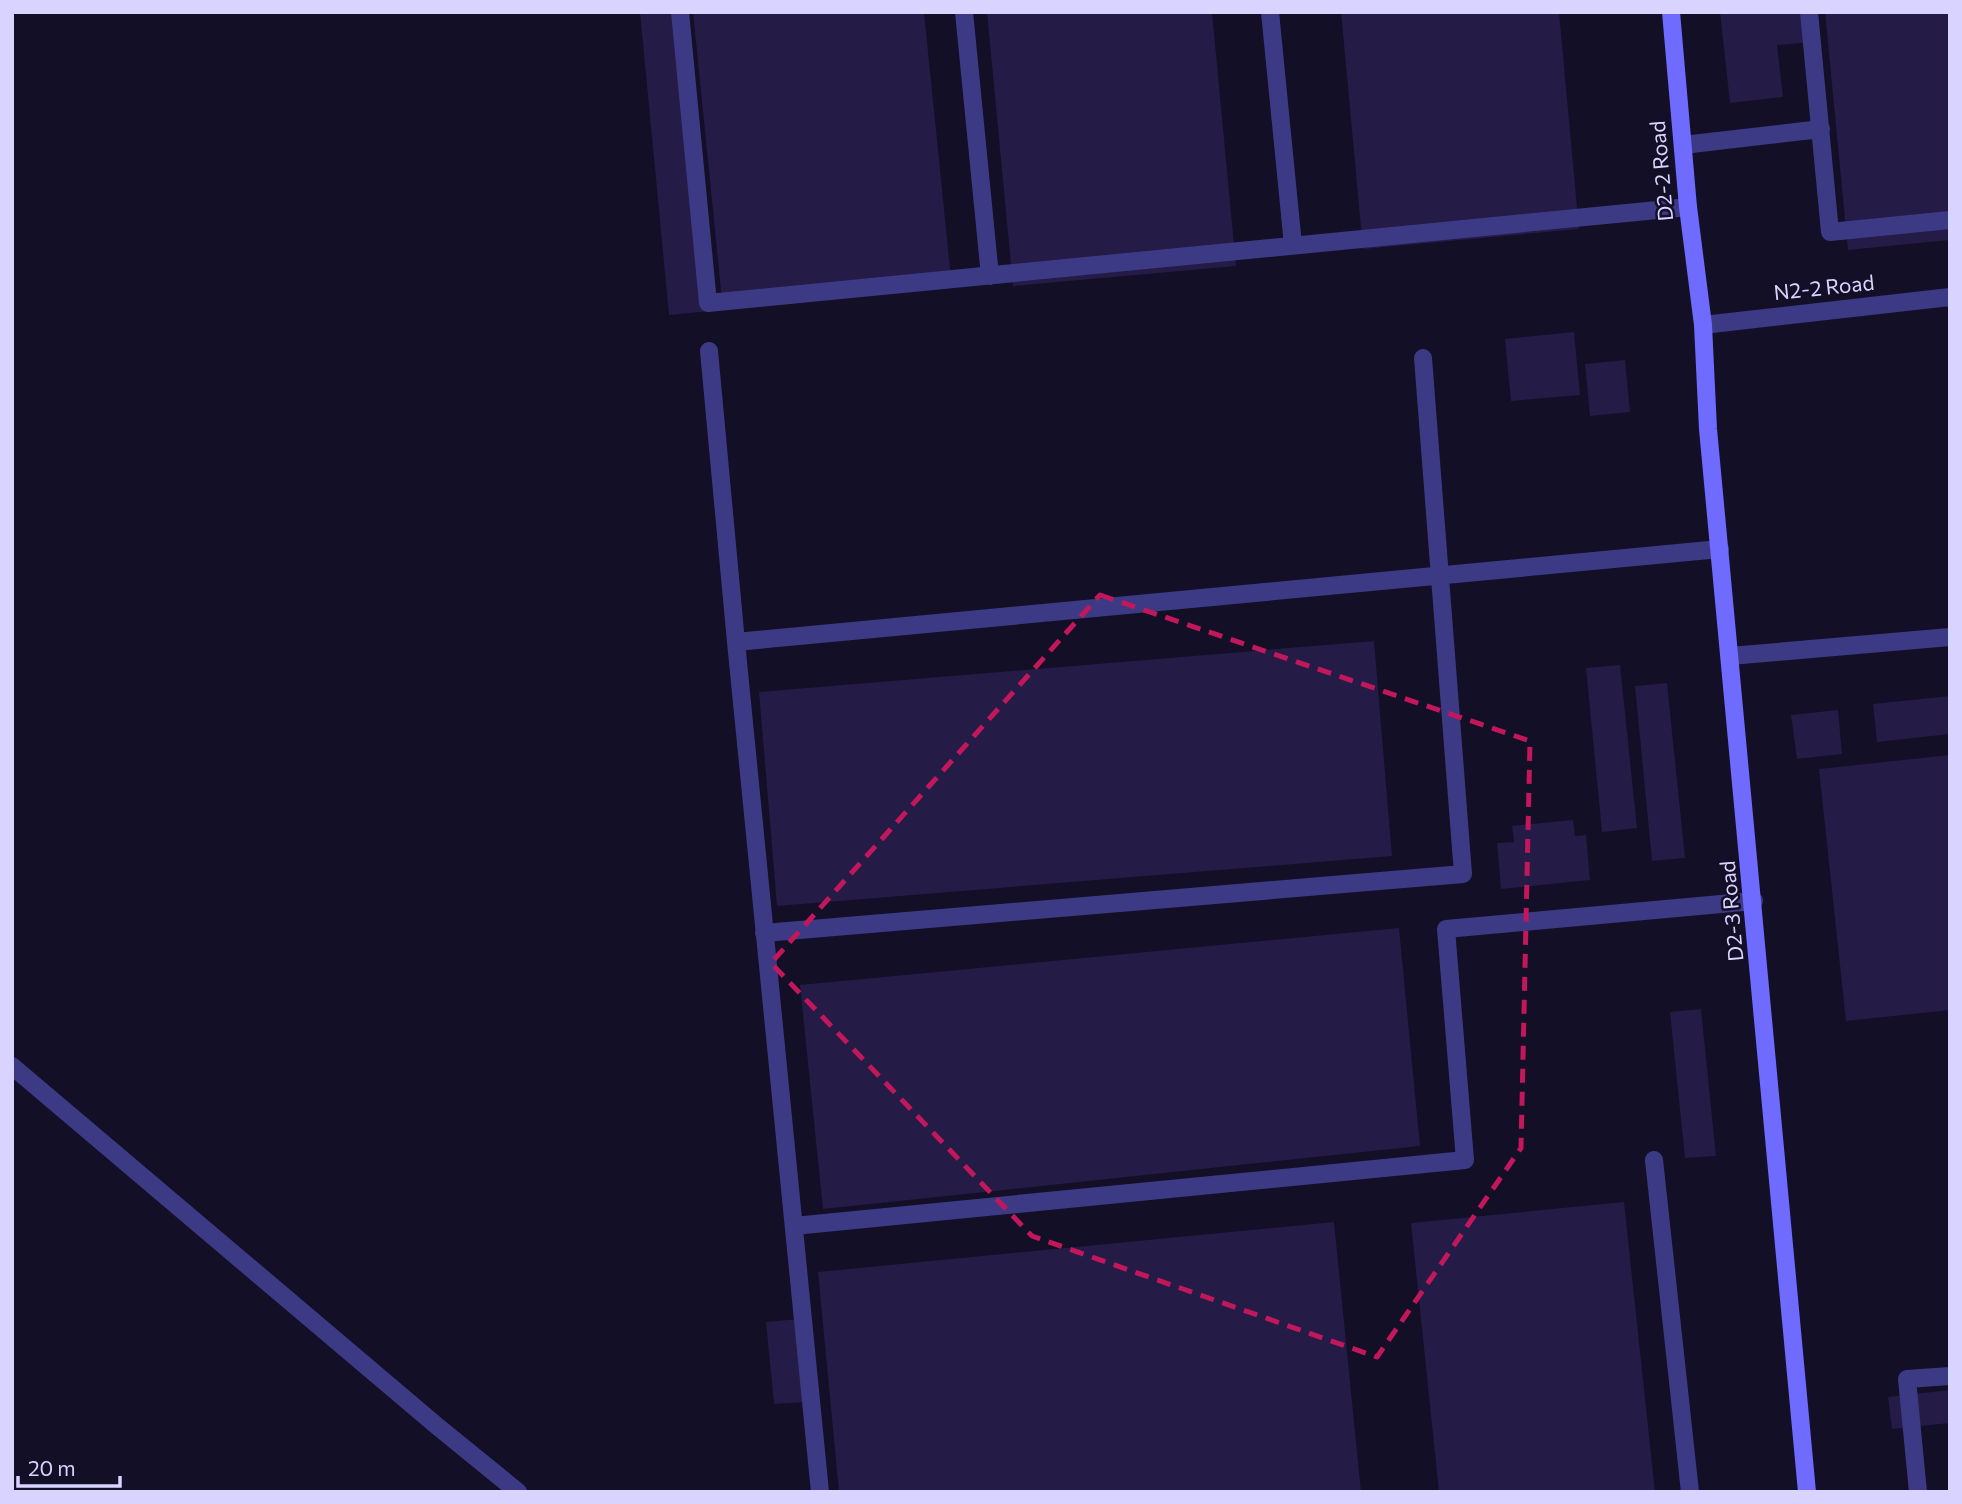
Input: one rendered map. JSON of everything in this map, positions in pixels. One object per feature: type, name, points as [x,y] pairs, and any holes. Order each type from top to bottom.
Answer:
[{"type":"main road","name":"D2-2 Road","points":[[1671,12],[1688,207],[1703,325]]},
{"type":"main road","name":"D2-3 Road","points":[[1703,325],[1708,429],[1807,1492]]},
{"type":"street","points":[[680,12],[708,303],[1688,207]]},
{"type":"street","points":[[964,12],[990,276]]},
{"type":"street","points":[[1270,12],[1293,246]]},
{"type":"street","points":[[1810,12],[1830,232],[1950,220]]},
{"type":"street","points":[[1683,145],[1821,129]]},
{"type":"street","name":"N2-2 Road","points":[[1703,325],[1950,297]]},
{"type":"street","points":[[709,351],[820,1492]]},
{"type":"street","points":[[764,933],[1463,874],[1423,358]]},
{"type":"street","points":[[736,642],[1720,549]]},
{"type":"street","points":[[1730,656],[1950,637]]},
{"type":"street","points":[[794,1226],[1465,1160],[1446,929],[1754,901]]},
{"type":"street","points":[[12,1066],[518,1492]]},
{"type":"street","points":[[1654,1160],[1690,1492]]},
{"type":"street","points":[[1918,1492],[1907,1379],[1950,1376]]},
{"type":"highlighted area","points":[[1100,595],[1530,741],[1521,1148],[1377,1357],[1032,1236],[771,963]]},
{"type":"building","points":[[640,12],[681,12],[710,311],[669,315]]},
{"type":"building","points":[[693,12],[924,12],[952,288],[723,310]]},
{"type":"building","points":[[987,12],[1212,12],[1236,266],[1013,286]]},
{"type":"building","points":[[1341,12],[1559,12],[1579,229],[1363,249]]},
{"type":"building","points":[[1720,12],[1801,12],[1804,43],[1777,45],[1783,97],[1730,103]]},
{"type":"building","points":[[1825,12],[1950,12],[1950,240],[1848,250]]},
{"type":"building","points":[[1574,332],[1580,395],[1511,401],[1505,339]]},
{"type":"building","points":[[1625,360],[1630,412],[1590,416],[1585,364]]},
{"type":"building","points":[[1374,641],[1392,856],[777,906],[759,692]]},
{"type":"building","points":[[1620,665],[1637,828],[1602,832],[1586,668]]},
{"type":"building","points":[[1667,683],[1685,858],[1652,861],[1635,686]]},
{"type":"building","points":[[1950,696],[1950,734],[1877,742],[1873,704]]},
{"type":"building","points":[[1838,710],[1842,754],[1797,759],[1791,715]]},
{"type":"building","points":[[1950,755],[1950,1010],[1846,1021],[1819,769]]},
{"type":"building","points":[[1573,820],[1575,836],[1586,835],[1590,880],[1501,889],[1497,843],[1514,842],[1512,826]]},
{"type":"building","points":[[1399,928],[1420,1146],[823,1209],[800,985]]},
{"type":"building","points":[[1701,1009],[1716,1156],[1685,1158],[1670,1012]]},
{"type":"building","points":[[1624,1202],[1655,1492],[1439,1492],[1411,1223]]},
{"type":"building","points":[[1334,1222],[1361,1492],[839,1492],[818,1272]]},
{"type":"building","points":[[799,1319],[806,1402],[774,1404],[766,1322]]},
{"type":"building","points":[[1950,1390],[1950,1423],[1892,1429],[1888,1397]]}]
